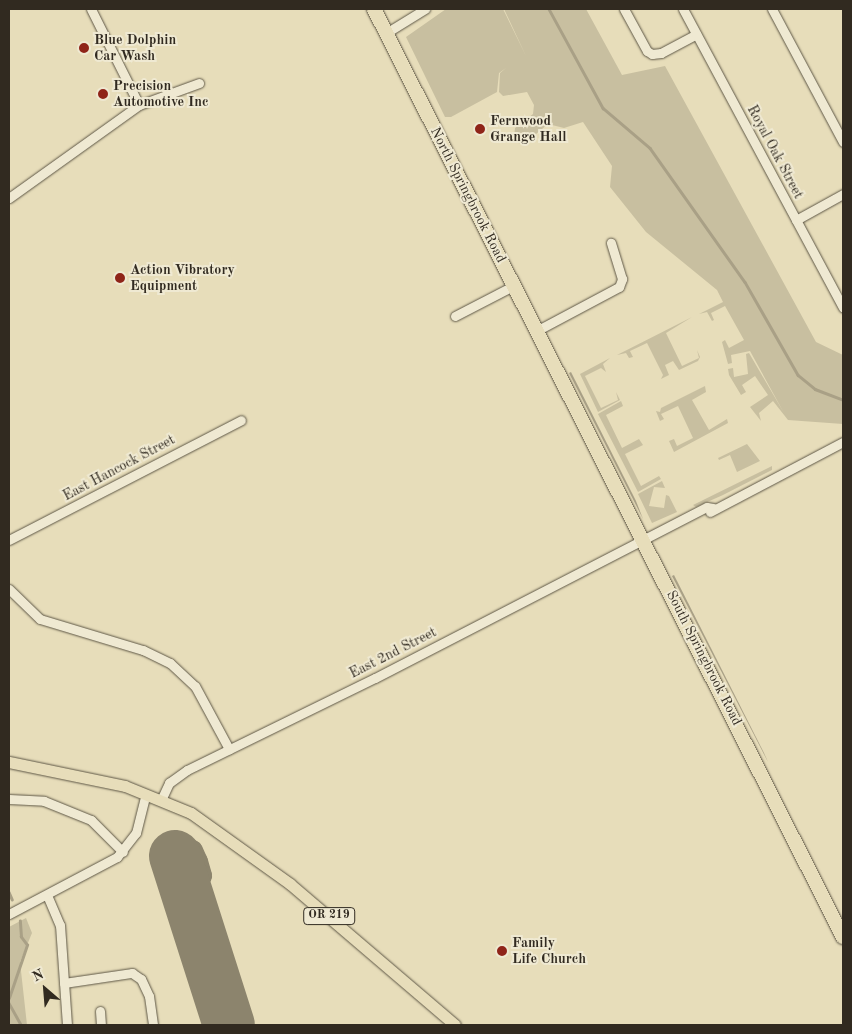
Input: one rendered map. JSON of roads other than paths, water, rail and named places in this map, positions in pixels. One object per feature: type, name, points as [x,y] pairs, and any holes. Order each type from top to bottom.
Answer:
[{"type":"highway","name":"North Springbrook Road","points":[[374,9],[563,380]]},
{"type":"highway","name":"South Springbrook Road","points":[[563,380],[843,937]]},
{"type":"main road","name":"OR 219","points":[[9,762],[43,767],[124,786],[162,798],[204,823],[290,884],[451,1021],[462,1025]]},
{"type":"main road","name":"OR 219","points":[[102,782],[204,823]]},
{"type":"street","points":[[91,9],[139,105]]},
{"type":"street","points":[[386,33],[425,9]]},
{"type":"street","points":[[624,9],[647,51],[652,54],[696,34]]},
{"type":"street","name":"Royal Oak Street","points":[[683,9],[843,308]]},
{"type":"street","points":[[772,9],[843,142]]},
{"type":"street","points":[[9,198],[139,105],[199,83]]},
{"type":"street","points":[[796,220],[843,194]]},
{"type":"street","points":[[538,330],[619,287],[622,279],[611,243]]},
{"type":"street","points":[[455,316],[515,285]]},
{"type":"street","name":"East Hancock Street","points":[[9,540],[242,420]]},
{"type":"street","name":"East 2nd Street","points":[[162,798],[170,783],[181,774],[645,541],[707,507],[713,508],[843,442]]},
{"type":"street","points":[[9,589],[40,619],[69,630],[143,650],[178,669],[194,686],[229,749]]},
{"type":"street","points":[[9,799],[44,801],[91,820],[123,852]]},
{"type":"street","points":[[9,914],[123,852],[136,834],[144,800]]},
{"type":"street","points":[[47,895],[60,925],[67,1025]]},
{"type":"street","points":[[64,983],[132,972],[140,979],[149,996],[152,1025]]},
{"type":"street","points":[[100,1011],[101,1025]]},
{"type":"waterway","points":[[549,9],[603,108],[650,148],[745,282],[798,375],[815,389],[843,400]]},
{"type":"waterway","points":[[9,892],[12,899]]},
{"type":"waterway","points":[[9,998],[27,945],[21,937],[20,921]]},
{"type":"waterway","points":[[9,1003],[21,1025]]},
{"type":"place","name":"Blue Dolphin Car Wash","points":[[84,48]]},
{"type":"place","name":"Precision Automotive Inc","points":[[103,94]]},
{"type":"place","name":"Fernwood Grange Hall","points":[[480,129]]},
{"type":"place","name":"Action Vibratory Equipment","points":[[120,278]]},
{"type":"place","name":"Family Life Church","points":[[502,951]]}]
